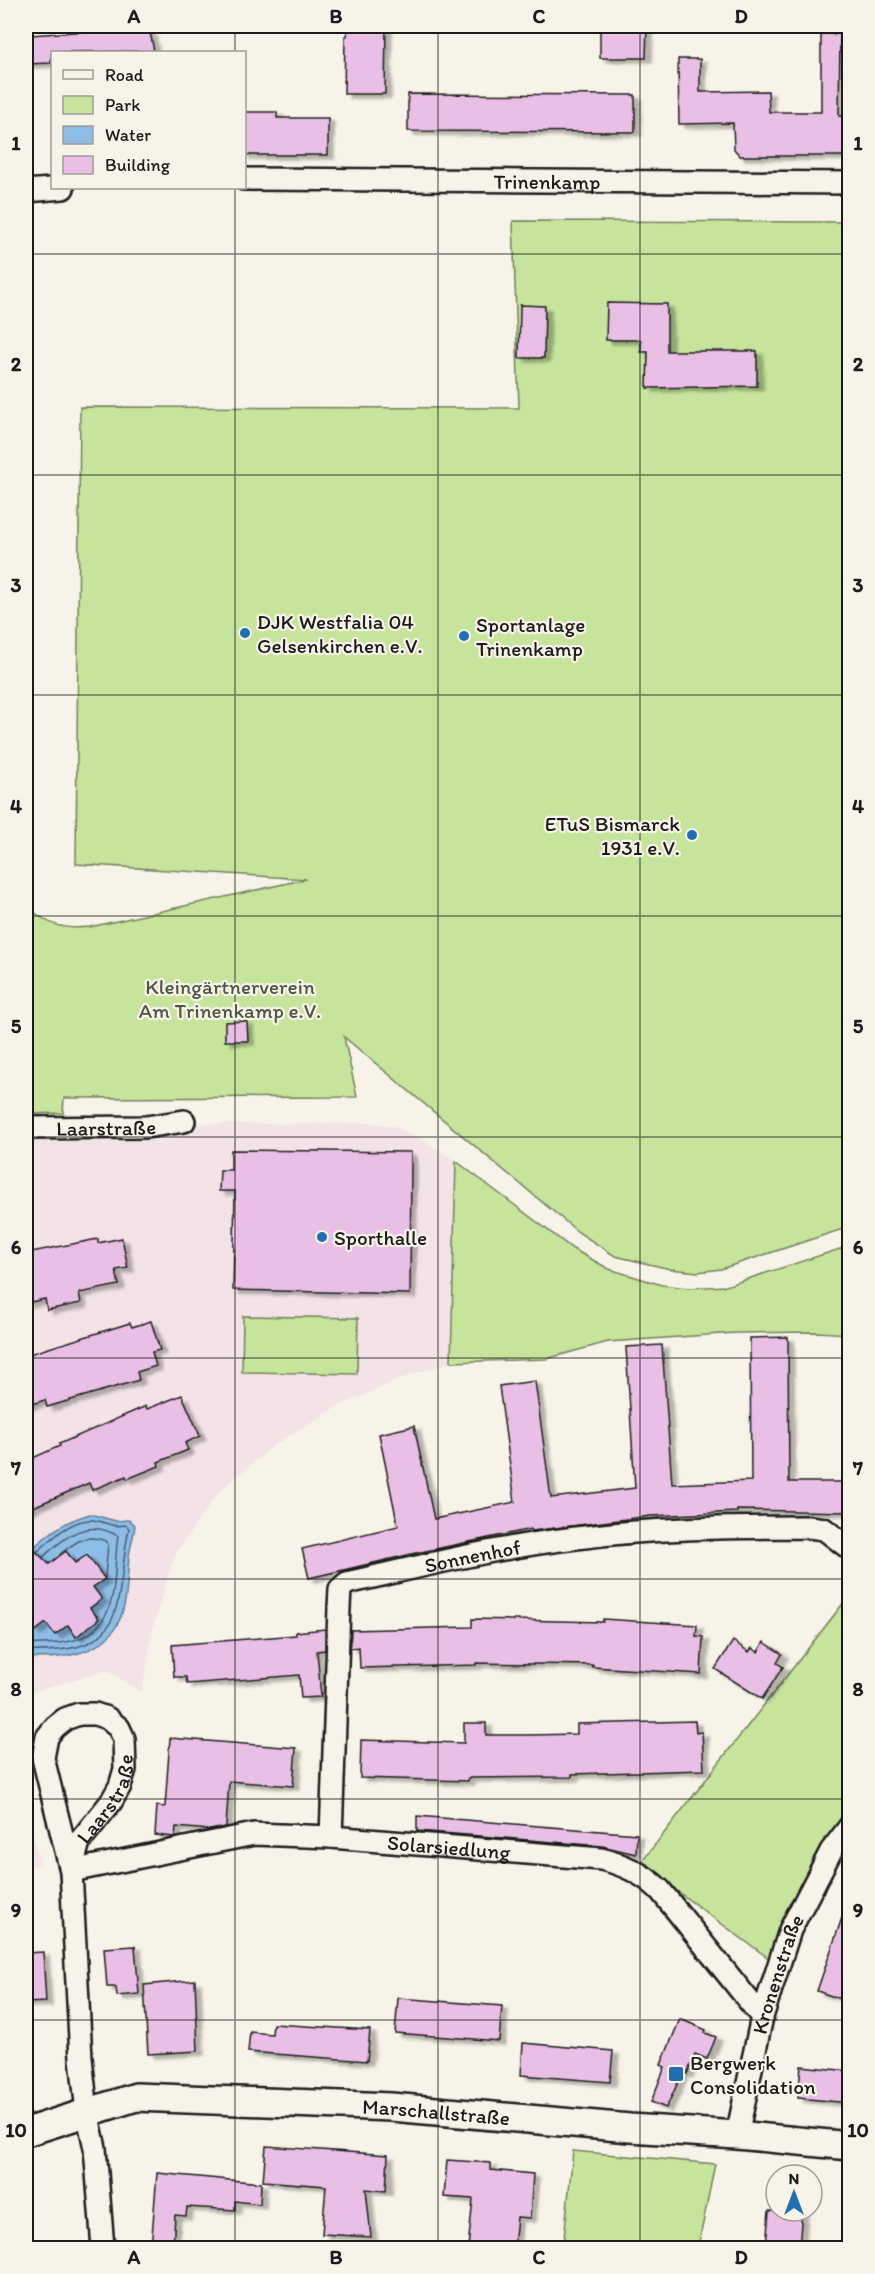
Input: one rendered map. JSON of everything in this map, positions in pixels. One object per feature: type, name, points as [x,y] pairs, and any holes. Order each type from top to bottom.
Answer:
[{"type":"street","name":"Trinenkamp","points":[[246,179],[849,183]]},
{"type":"street","points":[[26,191],[51,189]]},
{"type":"street","name":"Laarstraße","points":[[26,1128],[146,1127],[184,1122]]},
{"type":"street","name":"Sonnenhof","points":[[331,1837],[340,1589],[347,1583],[526,1545],[576,1538],[693,1528],[809,1527],[824,1529],[849,1549]]},
{"type":"street","name":"Laarstraße","points":[[71,1871],[78,1842],[111,1802],[120,1786],[125,1769],[124,1739],[119,1728],[107,1718],[95,1714],[79,1714],[65,1719],[55,1727],[47,1737],[43,1758],[71,1871],[81,2058],[87,2112],[96,2148],[103,2248]]},
{"type":"street","name":"Kronenstraße","points":[[737,2135],[762,2017],[790,1930],[831,1851],[849,1826]]},
{"type":"street","name":"Solarsiedlung","points":[[71,1871],[254,1834],[331,1837],[601,1859],[625,1865],[647,1878],[672,1903],[762,2017]]},
{"type":"street","name":"Marschallstraße","points":[[26,2132],[136,2097],[391,2107],[849,2146]]},
{"type":"shaded area","points":[[374,1123],[396,1127],[418,1137],[456,1161],[451,1362],[405,1377],[337,1407],[274,1445],[219,1492],[176,1552],[154,1623],[142,1693],[107,1670],[26,1694],[26,1136],[181,1135],[191,1124]]},
{"type":"shaded area","points":[[26,1802],[40,1864],[26,1867]]},
{"type":"green space","name":"Sportanlage Trinenkamp","points":[[513,221],[849,222],[849,1227],[721,1269],[698,1272],[670,1269],[615,1256],[578,1232],[344,1037],[357,1097],[64,1098],[63,1113],[26,1114],[26,905],[55,925],[71,928],[90,927],[306,879],[76,864],[80,407],[519,408]]},
{"type":"green space","points":[[456,1161],[573,1249],[609,1269],[662,1285],[688,1288],[726,1286],[849,1246],[849,1334],[735,1333],[608,1342],[546,1359],[451,1362]]},
{"type":"green space","points":[[243,1316],[358,1318],[357,1374],[242,1372]]},
{"type":"green space","points":[[849,1596],[849,1833],[774,1962],[640,1864]]},
{"type":"green space","points":[[573,2151],[715,2164],[698,2248],[563,2248]]},
{"type":"water","points":[[90,1514],[116,1521],[128,1520],[135,1525],[121,1617],[109,1635],[89,1650],[51,1658],[26,1657],[26,1554],[55,1530]]},
{"type":"building","points":[[348,26],[386,26],[385,94],[344,94],[345,36],[347,36]]},
{"type":"building","points":[[600,26],[647,26],[646,58],[600,58]]},
{"type":"building","points":[[149,27],[154,51],[51,51],[51,63],[26,64],[26,38],[30,38],[30,35]]},
{"type":"building","points":[[821,34],[840,34],[839,116],[849,116],[849,156],[740,156],[734,149],[733,123],[679,124],[678,59],[700,59],[700,92],[768,91],[769,112],[821,112]]},
{"type":"building","points":[[408,94],[635,95],[635,132],[408,131]]},
{"type":"building","points":[[246,112],[277,112],[277,118],[328,118],[328,155],[246,155]]},
{"type":"building","points":[[607,303],[667,304],[667,351],[757,351],[757,386],[647,388],[648,352],[641,352],[641,340],[606,340]]},
{"type":"building","points":[[520,305],[545,306],[544,358],[519,358]]},
{"type":"building","points":[[247,1021],[248,1041],[225,1041],[225,1022]]},
{"type":"building","name":"Sporthalle","points":[[231,1150],[411,1152],[410,1294],[233,1290],[235,1191],[219,1191],[220,1170],[231,1170]]},
{"type":"building","points":[[122,1238],[128,1268],[116,1270],[119,1285],[79,1293],[81,1303],[47,1310],[45,1299],[26,1303],[26,1253],[98,1239],[98,1243]]},
{"type":"building","points":[[151,1321],[160,1350],[152,1352],[156,1366],[137,1372],[139,1380],[47,1407],[45,1400],[26,1406],[26,1355],[130,1323],[132,1327]]},
{"type":"building","points":[[788,1337],[789,1482],[849,1482],[849,1512],[737,1510],[737,1512],[650,1516],[532,1531],[531,1529],[309,1578],[302,1549],[398,1526],[379,1434],[414,1426],[434,1519],[515,1502],[499,1386],[535,1381],[551,1498],[635,1488],[626,1347],[662,1345],[672,1484],[751,1481],[750,1338]]},
{"type":"building","points":[[182,1395],[200,1436],[185,1443],[188,1450],[158,1462],[159,1466],[127,1479],[126,1476],[92,1490],[89,1483],[26,1510],[26,1461],[146,1406],[147,1409]]},
{"type":"building","points":[[26,1542],[49,1564],[66,1551],[75,1563],[87,1555],[105,1579],[93,1587],[102,1599],[90,1608],[99,1619],[76,1637],[68,1625],[55,1635],[46,1623],[34,1632],[26,1620]]},
{"type":"building","points":[[472,1619],[603,1622],[603,1619],[697,1625],[696,1636],[703,1637],[701,1674],[593,1667],[593,1665],[476,1663],[476,1665],[360,1668],[359,1647],[350,1648],[351,1630],[472,1627]]},
{"type":"building","points":[[325,1629],[325,1650],[317,1651],[321,1697],[301,1698],[299,1675],[187,1684],[186,1677],[174,1677],[172,1645],[296,1635],[296,1632]]},
{"type":"building","points":[[733,1641],[749,1652],[752,1648],[758,1652],[764,1642],[782,1654],[777,1663],[783,1667],[762,1699],[715,1669]]},
{"type":"building","points":[[695,1721],[696,1733],[702,1732],[704,1770],[572,1774],[572,1777],[468,1778],[468,1781],[360,1778],[361,1740],[464,1743],[464,1723],[486,1723],[486,1735],[532,1735],[577,1734],[577,1724]]},
{"type":"building","points":[[170,1738],[296,1748],[293,1786],[229,1781],[226,1827],[210,1830],[176,1827],[175,1837],[155,1835],[157,1806],[165,1807]]},
{"type":"building","points":[[417,1816],[637,1834],[636,1854],[602,1846],[417,1831]]},
{"type":"building","points":[[846,1906],[849,1906],[849,2002],[817,1991]]},
{"type":"building","points":[[135,1946],[139,1994],[117,1996],[116,1987],[107,1987],[104,1948]]},
{"type":"building","points":[[43,1952],[46,2002],[26,2003],[26,1953]]},
{"type":"building","points":[[195,1980],[198,2051],[148,2054],[144,1985]]},
{"type":"building","points":[[398,1998],[502,2006],[499,2041],[395,2033]]},
{"type":"building","name":"Bergwerk Consolidation","points":[[680,2019],[716,2037],[707,2059],[695,2054],[687,2074],[683,2072],[666,2108],[651,2102],[665,2067],[661,2065]]},
{"type":"building","points":[[273,2024],[370,2030],[367,2061],[248,2052],[250,2032],[272,2034]]},
{"type":"building","points":[[523,2043],[613,2051],[610,2082],[521,2075]]},
{"type":"building","points":[[801,2066],[849,2071],[849,2103],[798,2098]]},
{"type":"building","points":[[266,2146],[388,2155],[386,2191],[366,2189],[371,2237],[322,2234],[326,2186],[263,2181]]},
{"type":"building","points":[[447,2160],[491,2163],[491,2170],[533,2174],[530,2218],[517,2217],[514,2248],[468,2248],[473,2199],[444,2197]]},
{"type":"building","points":[[157,2173],[261,2183],[260,2204],[235,2201],[235,2210],[187,2207],[186,2216],[175,2215],[173,2248],[151,2248]]},
{"type":"building","points":[[768,2223],[801,2223],[799,2248],[766,2246]]},
{"type":"place","name":"DJK Westfalia 04 Gelsenkirchen e.V.","points":[[245,633]]},
{"type":"place","name":"Sportanlage Trinenkamp","points":[[464,636]]},
{"type":"place","name":"ETuS Bismarck 1931 e.V.","points":[[692,835]]},
{"type":"place","name":"Sporthalle","points":[[322,1237]]},
{"type":"place","name":"Bergwerk Consolidation","points":[[676,2074]]},
{"type":"park label","name":"Kleingärtnerverein Am Trinenkamp e.V.","points":[[230,998]]}]
